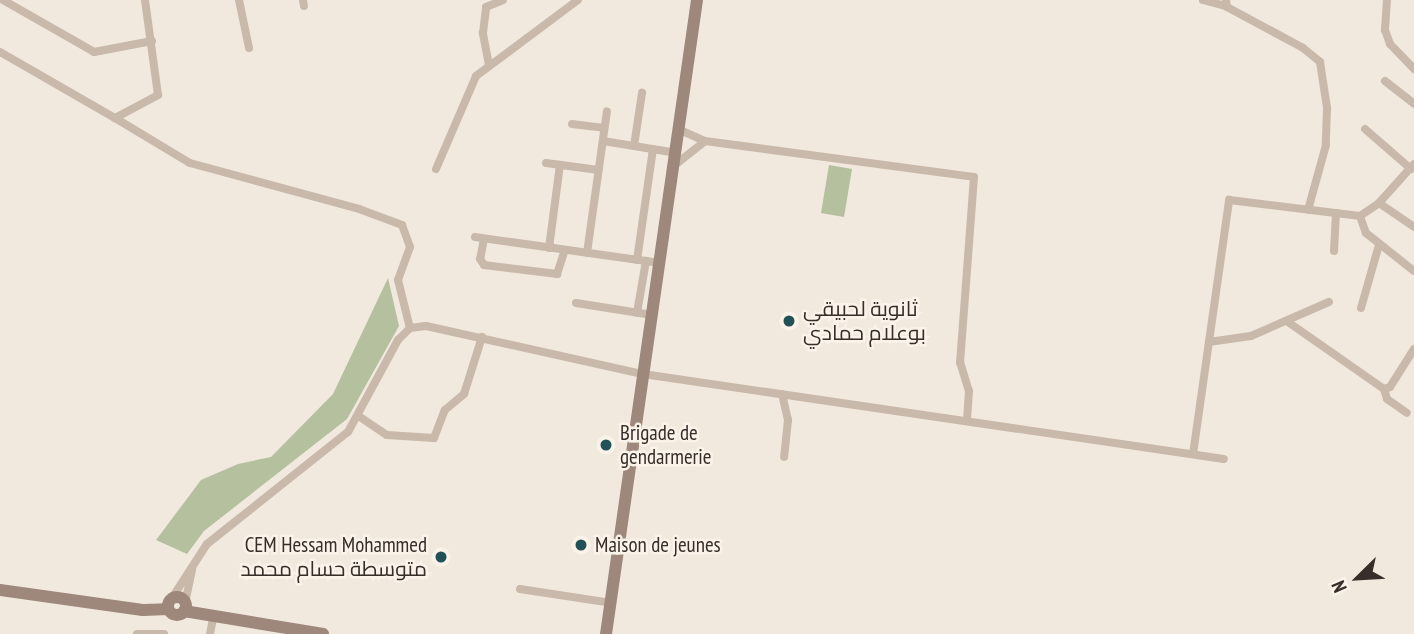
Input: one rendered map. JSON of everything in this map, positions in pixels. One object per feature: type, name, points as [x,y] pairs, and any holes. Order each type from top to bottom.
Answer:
[{"type":"main road","points":[[606,634],[677,158],[697,0]]},
{"type":"main road","points":[[0,590],[143,610],[170,604],[176,615],[185,607],[213,618],[323,634]]},
{"type":"street","points":[[3,0],[94,52],[152,41]]},
{"type":"street","points":[[115,118],[158,95],[145,0]]},
{"type":"street","points":[[239,0],[249,48]]},
{"type":"street","points":[[489,65],[484,33],[486,7],[503,0]]},
{"type":"street","points":[[436,169],[476,76],[578,0]]},
{"type":"street","points":[[1203,0],[1225,3],[1303,48],[1320,62],[1327,108],[1325,145],[1307,210]]},
{"type":"street","points":[[1387,0],[1385,30],[1390,44],[1414,69]]},
{"type":"street","points":[[0,52],[190,163],[359,209],[402,225],[410,247],[398,280],[411,328]]},
{"type":"street","points":[[1385,80],[1414,104]]},
{"type":"street","points":[[634,146],[642,93]]},
{"type":"street","points":[[587,253],[607,111]]},
{"type":"street","points":[[572,124],[604,128]]},
{"type":"street","points":[[1194,454],[1229,200],[1360,216],[1379,203],[1412,167],[1365,129]]},
{"type":"street","points":[[680,130],[705,141],[974,177],[960,362],[969,391],[967,420]]},
{"type":"street","points":[[603,141],[653,149],[677,158],[705,141]]},
{"type":"street","points":[[637,313],[653,149]]},
{"type":"street","points":[[546,163],[599,170]]},
{"type":"street","points":[[549,248],[560,165]]},
{"type":"street","points":[[1379,203],[1414,227]]},
{"type":"street","points":[[1334,251],[1336,213]]},
{"type":"street","points":[[1360,216],[1366,233],[1414,271]]},
{"type":"street","points":[[569,279],[559,274],[483,264],[479,238],[660,263]]},
{"type":"street","points":[[1361,309],[1379,245]]},
{"type":"street","points":[[559,274],[565,250]]},
{"type":"street","points":[[1209,342],[1251,336],[1329,302]]},
{"type":"street","points":[[576,303],[652,315]]},
{"type":"street","points":[[1288,322],[1387,388]]},
{"type":"street","points":[[170,604],[194,559],[207,544],[343,436],[359,417],[398,340],[411,328],[426,326],[482,337],[643,374],[1224,459]]},
{"type":"street","points":[[359,417],[387,435],[434,438],[445,410],[464,394],[482,337]]},
{"type":"street","points":[[1407,414],[1387,399],[1387,388],[1414,349]]},
{"type":"street","points":[[782,394],[788,420],[784,457]]},
{"type":"street","points":[[185,607],[194,559]]},
{"type":"street","points":[[520,589],[611,603]]},
{"type":"street","points":[[211,634],[213,618]]},
{"type":"street","points":[[137,634],[164,634]]},
{"type":"green space","points":[[829,165],[852,169],[844,217],[821,213]]},
{"type":"green space","points":[[388,278],[399,326],[347,419],[204,531],[187,554],[156,540],[201,480],[238,464],[271,457],[333,394]]},
{"type":"place","name":"ثانوية لحبيقي بوعلام حمادي","points":[[789,321]]},
{"type":"place","name":"Brigade de gendarmerie","points":[[606,445]]},
{"type":"place","name":"Maison de jeunes","points":[[581,545]]},
{"type":"place","name":"CEM Hessam Mohammed متوسطة حسام محمد","points":[[441,557]]}]
